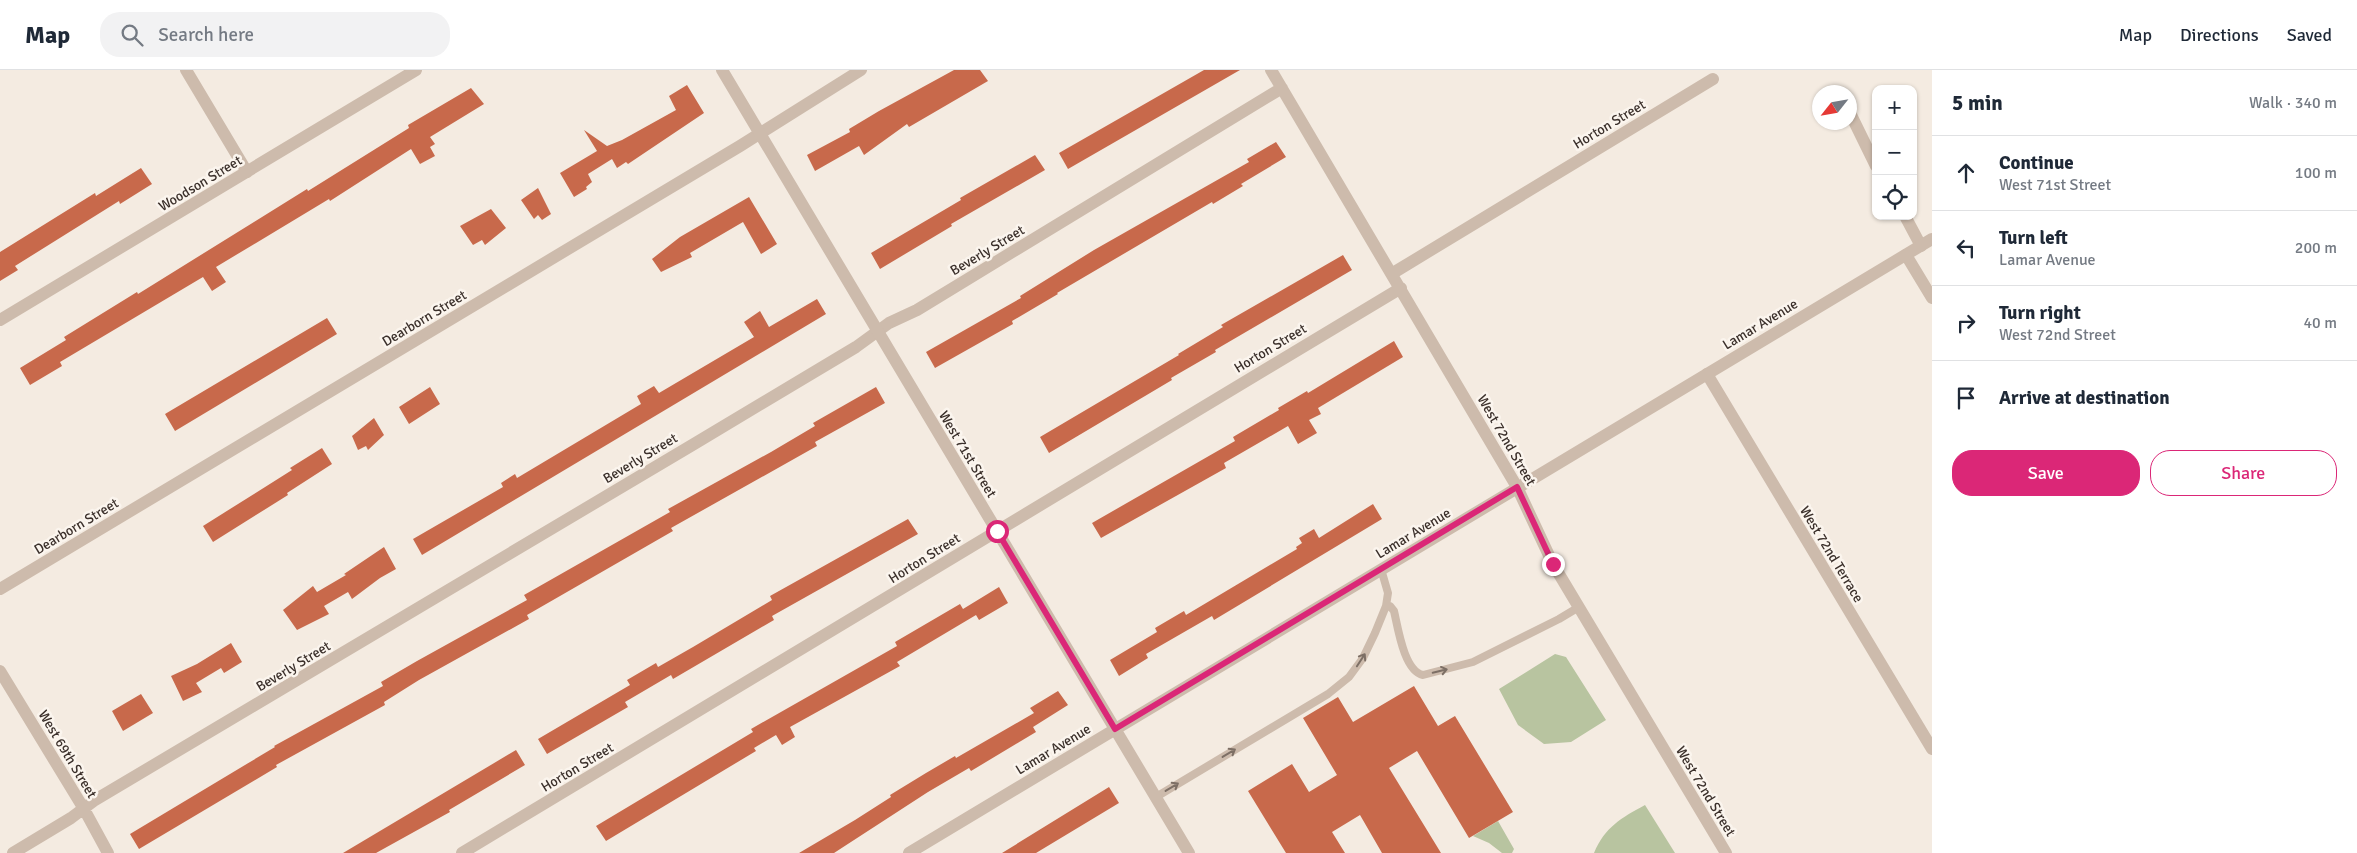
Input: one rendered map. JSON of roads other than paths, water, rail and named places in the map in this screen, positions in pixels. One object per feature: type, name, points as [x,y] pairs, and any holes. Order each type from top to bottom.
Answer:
[{"type":"street","points":[[186,70],[247,172]]},
{"type":"street","name":"Woodson Street","points":[[0,320],[416,70]]},
{"type":"street","name":"West 71st Street","points":[[722,70],[1189,853]]},
{"type":"street","name":"Dearborn Street","points":[[0,589],[760,134],[861,70]]},
{"type":"street","name":"West 72nd Street","points":[[1276,72],[1282,88],[1393,273],[1517,487],[1553,564],[1726,853]]},
{"type":"street","name":"Horton Street","points":[[1393,273],[1713,79]]},
{"type":"street","name":"Beverly Street","points":[[13,853],[84,808],[694,444],[889,323],[917,310],[1282,88]]},
{"type":"street","points":[[1857,127],[1872,158]]},
{"type":"street","points":[[1907,220],[1921,246]]},
{"type":"street","name":"Lamar Avenue","points":[[910,853],[1932,239]]},
{"type":"street","points":[[1906,255],[1932,298]]},
{"type":"street","name":"Horton Street","points":[[462,853],[1401,288]]},
{"type":"street","name":"West 72nd Terrace","points":[[1707,374],[1932,749]]},
{"type":"street","name":"West 69th Street","points":[[0,671],[84,808],[108,853]]},
{"type":"lane","points":[[1156,796],[1336,688],[1349,677],[1363,658],[1386,606],[1388,593],[1382,569]]},
{"type":"lane","points":[[1386,606],[1390,606],[1394,611],[1407,661],[1418,674],[1423,675],[1473,662],[1579,607]]}]
